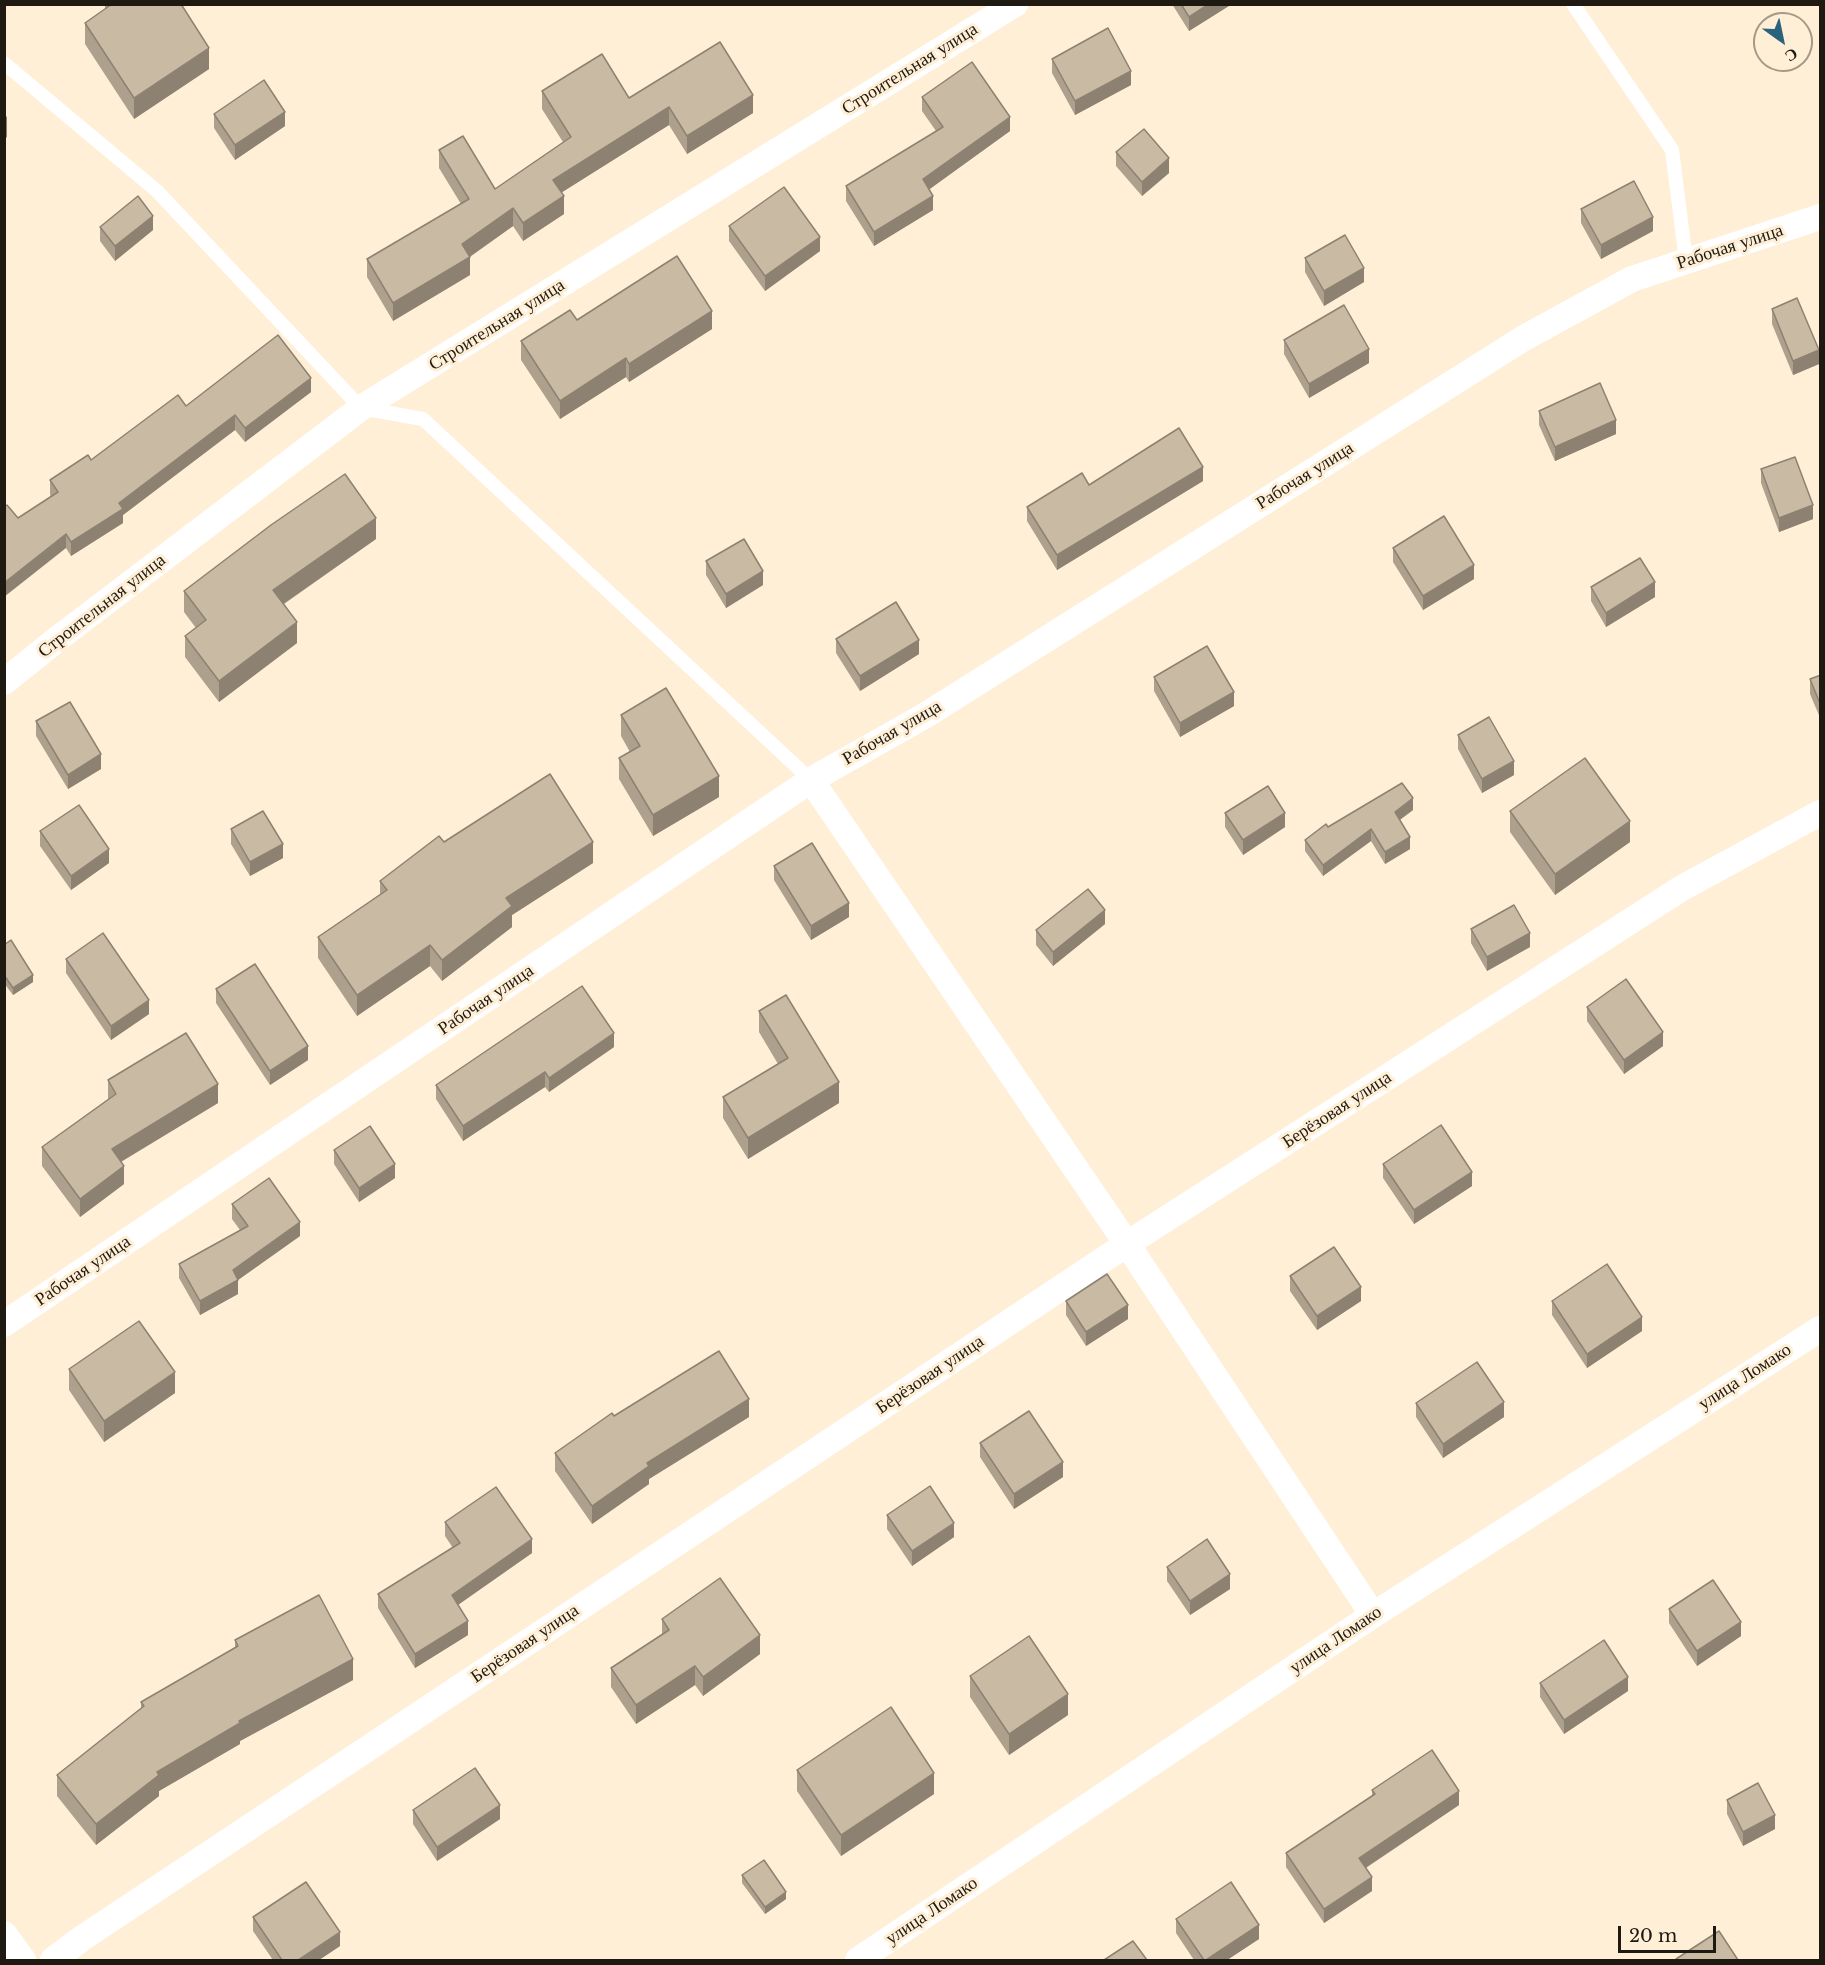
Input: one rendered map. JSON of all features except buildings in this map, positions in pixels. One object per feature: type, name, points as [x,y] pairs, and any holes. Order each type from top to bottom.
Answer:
[{"type":"street","name":"Строительная улица","points":[[4,682],[361,408],[1015,4]]},
{"type":"street","name":"Рабочая улица","points":[[4,1324],[811,780],[937,709],[1524,338],[1632,279],[1821,217]]},
{"type":"street","points":[[811,780],[1127,1244],[1373,1615]]},
{"type":"street","name":"Берёзовая улица","points":[[53,1960],[81,1939],[1127,1244],[1682,888],[1821,813]]},
{"type":"street","name":"улица Ломако","points":[[858,1960],[1373,1615],[1821,1329]]},
{"type":"street","points":[[4,1934],[23,1960]]},
{"type":"lane","points":[[1573,4],[1672,150],[1686,261]]},
{"type":"lane","points":[[4,63],[157,191],[361,408],[423,419],[811,780]]}]
